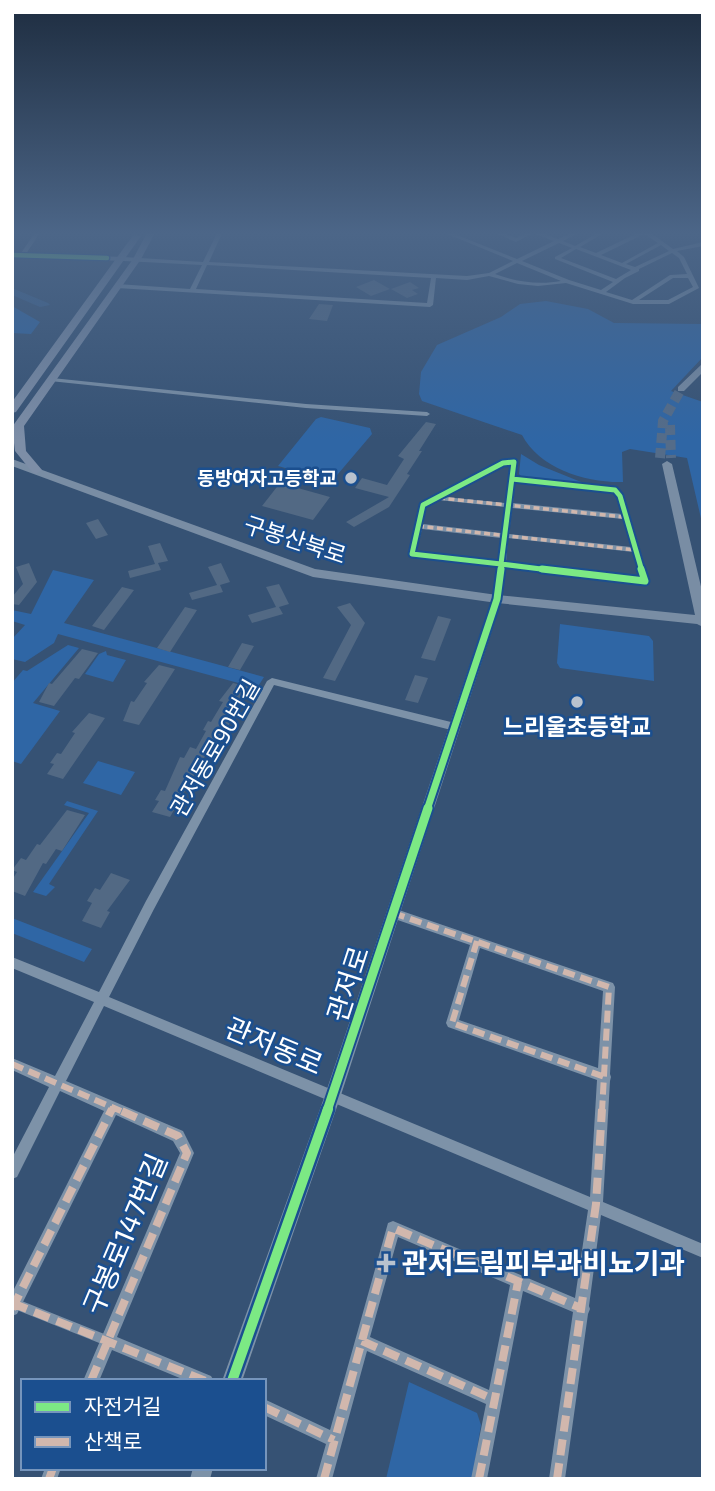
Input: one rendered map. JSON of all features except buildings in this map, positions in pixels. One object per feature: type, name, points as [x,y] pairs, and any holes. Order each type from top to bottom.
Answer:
[{"type":"main road","points":[[12,410],[93,301]]},
{"type":"main road","points":[[36,470],[20,455],[15,430],[107,301]]},
{"type":"main road","points":[[703,366],[686,391],[703,379]]},
{"type":"main road","points":[[666,460],[702,621]]},
{"type":"main road","name":"구봉산북로","points":[[12,462],[313,573],[497,599],[702,621]]},
{"type":"main road","points":[[12,470],[36,470]]},
{"type":"street","points":[[355,301],[430,305],[431,301]]},
{"type":"street","points":[[629,301],[654,304],[667,301]]},
{"type":"street","points":[[52,380],[306,406],[427,414]]},
{"type":"street","points":[[497,599],[504,564],[513,479],[514,462],[508,461],[423,505],[412,554],[504,564],[645,581],[620,496],[615,490],[513,479]]},
{"type":"street","points":[[436,498],[624,517]]},
{"type":"street","points":[[418,526],[635,550]]},
{"type":"street","name":"관저로","points":[[233,1379],[332,1097],[497,599]]},
{"type":"street","name":"관저동로90번길","points":[[102,998],[272,681],[455,727]]},
{"type":"street","points":[[393,913],[609,987],[596,1204],[557,1479]]},
{"type":"street","points":[[477,941],[452,1023],[605,1077]]},
{"type":"street","name":"관저동로","points":[[12,962],[703,1251]]},
{"type":"street","points":[[12,1172],[102,998]]},
{"type":"street","name":"구봉로147번길","points":[[12,1064],[178,1136],[187,1153],[92,1379]]},
{"type":"street","points":[[113,1107],[13,1306],[201,1379]]},
{"type":"street","points":[[324,1479],[393,1228],[583,1309]]},
{"type":"street","points":[[480,1479],[518,1282]]},
{"type":"street","points":[[362,1341],[495,1400]]},
{"type":"street","points":[[266,1408],[334,1440]]},
{"type":"shaded area","points":[[546,301],[588,309],[614,323],[703,324],[703,357],[671,391],[703,402],[703,527],[687,458],[630,449],[622,452],[623,482],[580,477],[565,472],[540,457],[522,435],[422,401],[419,394],[421,372],[437,345],[501,317],[520,304]]},
{"type":"shaded area","points":[[12,306],[40,322],[31,334],[12,333]]},
{"type":"shaded area","points":[[321,417],[370,428],[372,434],[332,481],[278,466],[316,419]]},
{"type":"shaded area","points":[[521,454],[539,465],[586,484],[523,478],[519,474]]},
{"type":"shaded area","points":[[53,570],[94,580],[64,623],[264,677],[257,688],[58,634],[54,643],[25,662],[12,659],[12,639],[25,625],[12,621],[12,610],[31,614]]},
{"type":"shaded area","points":[[560,624],[649,636],[653,641],[654,681],[560,668],[557,663]]},
{"type":"shaded area","points":[[68,645],[79,648],[33,703],[60,711],[21,764],[12,761],[12,683],[23,670],[27,671]]},
{"type":"shaded area","points":[[106,651],[107,655],[126,660],[113,682],[85,674],[99,654]]},
{"type":"shaded area","points":[[98,761],[135,772],[121,795],[83,783]]},
{"type":"shaded area","points":[[67,801],[98,811],[49,884],[55,887],[46,896],[33,892],[89,813],[64,805]]},
{"type":"shaded area","points":[[12,918],[92,949],[84,962],[12,933]]},
{"type":"shaded area","points":[[409,1382],[477,1413],[481,1425],[472,1479],[386,1479]]},
{"type":"waterway","points":[[34,301],[44,305]]},
{"type":"tunnel","points":[[660,458],[663,421],[681,389]]},
{"type":"tunnel","points":[[670,425],[671,458]]},
{"type":"marked path","points":[[439,498],[624,517]]},
{"type":"marked path","points":[[418,526],[635,550]]},
{"type":"marked path","points":[[393,913],[609,987],[596,1204],[557,1479]]},
{"type":"marked path","points":[[477,941],[452,1023],[605,1077]]},
{"type":"marked path","points":[[12,1064],[178,1136],[187,1153],[92,1379]]},
{"type":"marked path","points":[[12,1309],[113,1107]]},
{"type":"marked path","points":[[324,1479],[393,1228],[583,1309]]},
{"type":"marked path","points":[[479,1479],[518,1282]]},
{"type":"marked path","points":[[12,1303],[201,1379]]},
{"type":"marked path","points":[[362,1341],[495,1400]]},
{"type":"marked path","points":[[266,1408],[334,1440]]},
{"type":"marked path","points":[[49,1479],[52,1470]]},
{"type":"cycle path","points":[[514,462],[501,564],[412,554],[423,505],[503,463],[514,462]]},
{"type":"cycle path","points":[[501,564],[645,581],[620,496],[615,490],[512,479]]},
{"type":"cycle path","points":[[233,1379],[332,1098],[497,599],[501,564]]},
{"type":"place","name":"동방여자고등학교","points":[[351,478]]},
{"type":"place","name":"느리울초등학교","points":[[577,702]]},
{"type":"place","name":"관저드림피부과비뇨기과","points":[[386,1263]]}]
